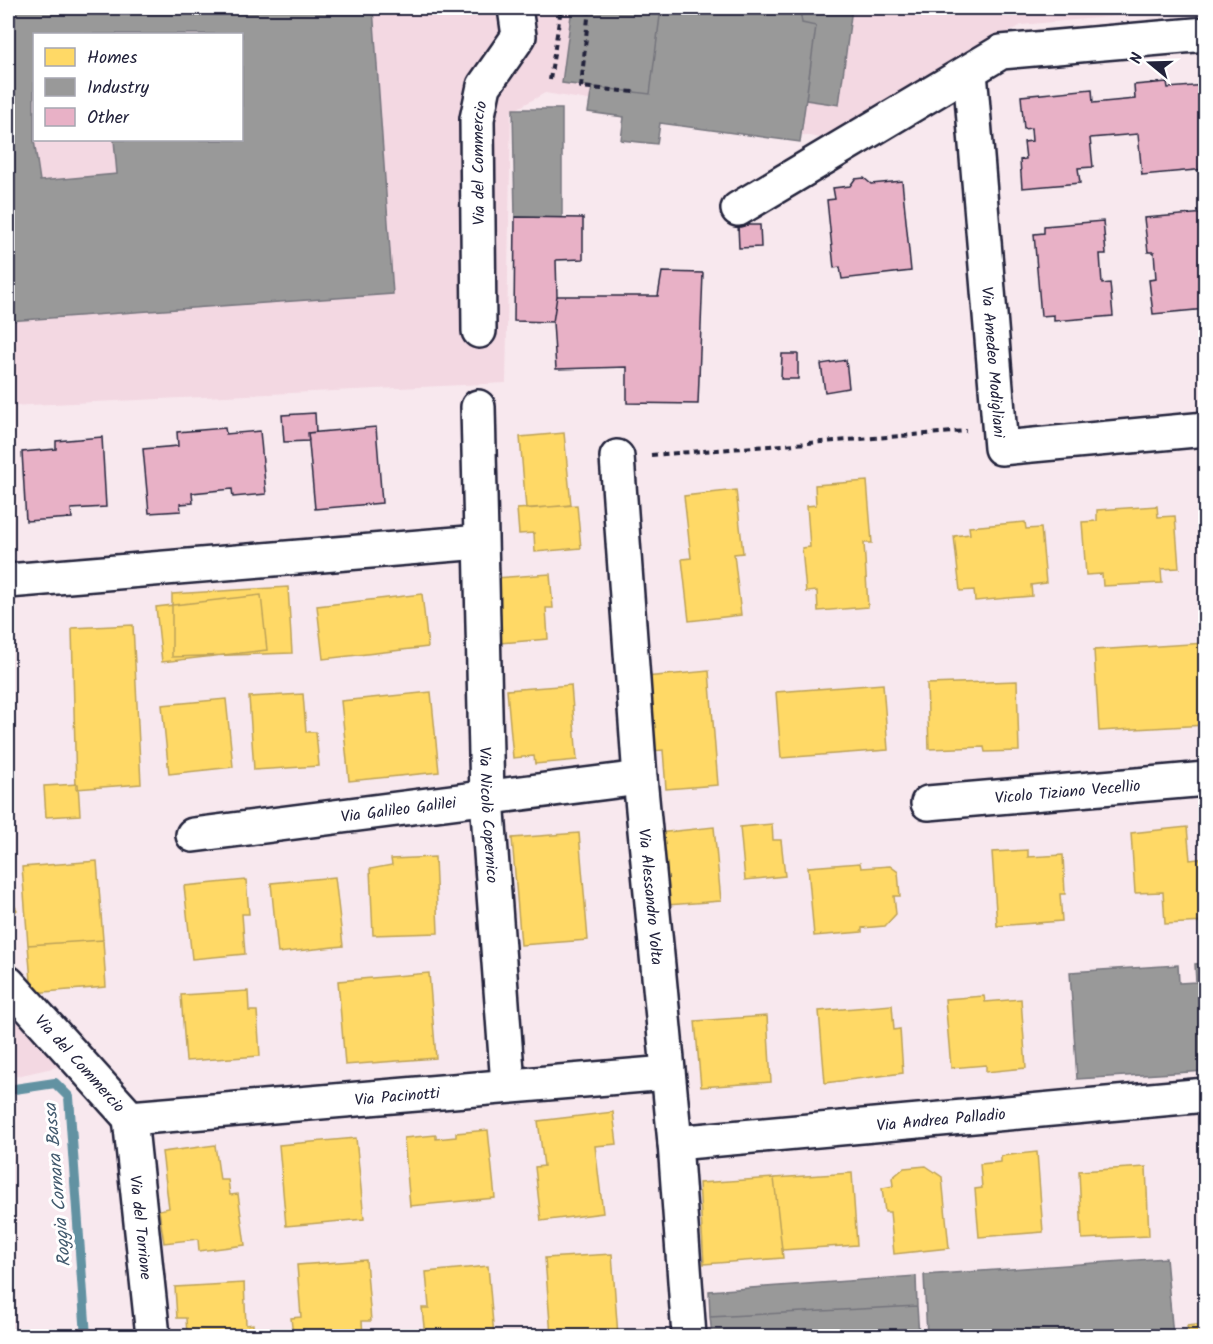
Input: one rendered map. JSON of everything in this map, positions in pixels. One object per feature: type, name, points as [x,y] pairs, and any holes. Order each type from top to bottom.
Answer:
[{"type":"street","name":"Via del Commercio","points":[[479,331],[477,119],[484,86],[519,36],[515,8]]},
{"type":"street","points":[[738,209],[1001,52],[1206,34]]},
{"type":"street","name":"Via Amedeo Modigliani","points":[[970,72],[1001,448],[1206,429]]},
{"type":"street","name":"Via Nicolò Copernico","points":[[478,407],[487,798],[508,1085]]},
{"type":"street","name":"Via Alessandro Volta","points":[[617,457],[640,778],[675,1143],[688,1336]]},
{"type":"street","points":[[8,581],[480,542]]},
{"type":"street","name":"Via Galileo Galilei","points":[[193,835],[640,778]]},
{"type":"street","name":"Vicolo Tiziano Vecellio","points":[[928,803],[1206,779]]},
{"type":"street","name":"Via del Commercio","points":[[8,982],[130,1118]]},
{"type":"street","name":"Via Pacinotti","points":[[130,1118],[667,1073]]},
{"type":"street","name":"Via Andrea Palladio","points":[[675,1143],[1206,1095]]},
{"type":"street","name":"Via del Torrione","points":[[130,1118],[153,1336]]},
{"type":"path","points":[[550,80],[561,8]]},
{"type":"path","points":[[589,8],[581,87],[634,92]]},
{"type":"path","points":[[617,457],[1000,429]]},
{"type":"shaded area","points":[[8,8],[1203,8],[1021,25],[833,140],[545,93],[511,112],[506,383],[8,406]]},
{"type":"shaded area","points":[[8,1013],[33,1038],[66,1065],[8,1078]]},
{"type":"building: Homes","points":[[564,433],[571,505],[526,509],[520,437]]},
{"type":"building: Homes","points":[[867,481],[872,543],[864,543],[868,607],[818,611],[817,591],[806,592],[802,548],[810,547],[807,506],[816,505],[815,485]]},
{"type":"building: Homes","points":[[736,490],[743,553],[734,554],[741,615],[689,621],[682,559],[691,558],[684,496]]},
{"type":"building: Homes","points":[[577,505],[581,548],[535,552],[534,533],[519,534],[517,509]]},
{"type":"building: Homes","points":[[1157,506],[1158,517],[1175,516],[1179,568],[1161,569],[1162,583],[1103,586],[1102,574],[1086,575],[1082,522],[1097,521],[1097,510]]},
{"type":"building: Homes","points":[[1025,522],[1026,529],[1041,528],[1046,583],[1031,585],[1032,596],[975,601],[974,590],[960,591],[954,536],[970,534],[969,527]]},
{"type":"building: Homes","points":[[550,574],[553,608],[546,608],[548,639],[500,643],[495,578]]},
{"type":"building: Homes","points":[[288,587],[292,653],[172,657],[172,594]]},
{"type":"building: Homes","points":[[422,594],[428,647],[323,659],[317,606]]},
{"type":"building: Homes","points":[[261,595],[267,650],[162,662],[156,607]]},
{"type":"building: Homes","points":[[133,625],[141,784],[76,789],[72,628]]},
{"type":"building: Homes","points":[[1206,643],[1206,725],[1099,731],[1094,650]]},
{"type":"building: Homes","points":[[709,671],[718,785],[666,789],[663,750],[651,751],[645,677]]},
{"type":"building: Homes","points":[[1017,681],[1019,751],[985,752],[984,747],[929,749],[927,684]]},
{"type":"building: Homes","points":[[883,684],[888,750],[781,758],[776,692]]},
{"type":"building: Homes","points":[[571,685],[577,760],[535,764],[534,756],[513,758],[507,690]]},
{"type":"building: Homes","points":[[431,692],[439,772],[349,781],[341,701]]},
{"type":"building: Homes","points":[[303,694],[306,732],[316,732],[319,766],[254,770],[249,697]]},
{"type":"building: Homes","points":[[226,699],[233,767],[169,774],[162,705]]},
{"type":"building: Homes","points":[[78,784],[80,815],[46,817],[44,786]]},
{"type":"building: Homes","points":[[772,824],[773,840],[781,840],[785,876],[745,880],[740,827]]},
{"type":"building: Homes","points":[[714,827],[721,901],[667,905],[658,833]]},
{"type":"building: Homes","points":[[1187,827],[1190,860],[1206,858],[1206,922],[1165,924],[1163,892],[1135,893],[1131,833]]},
{"type":"building: Homes","points":[[579,833],[588,940],[521,945],[512,838]]},
{"type":"building: Homes","points":[[1028,850],[1028,857],[1063,855],[1065,894],[1060,894],[1062,921],[997,926],[992,852]]},
{"type":"building: Homes","points":[[435,857],[438,933],[373,935],[370,869],[392,865],[391,859]]},
{"type":"building: Homes","points":[[97,861],[103,940],[28,945],[22,867]]},
{"type":"building: Homes","points":[[860,863],[861,868],[890,866],[898,872],[900,896],[894,896],[896,914],[885,926],[862,928],[862,932],[814,936],[808,867]]},
{"type":"building: Homes","points":[[335,877],[343,946],[278,953],[271,883]]},
{"type":"building: Homes","points":[[246,880],[249,914],[242,914],[245,954],[192,959],[184,886]]},
{"type":"building: Homes","points":[[8,895],[17,910],[8,916]]},
{"type":"building: Homes","points":[[103,940],[106,987],[32,993],[28,945]]},
{"type":"building: Homes","points":[[429,973],[436,1058],[345,1065],[338,981]]},
{"type":"building: Homes","points":[[248,991],[249,1011],[257,1011],[260,1056],[186,1061],[181,995]]},
{"type":"building: Homes","points":[[984,996],[985,1002],[1021,999],[1026,1068],[986,1072],[986,1065],[951,1068],[945,999]]},
{"type":"building: Homes","points":[[892,1005],[894,1030],[900,1029],[903,1073],[825,1083],[819,1011]]},
{"type":"building: Homes","points":[[767,1016],[771,1082],[701,1087],[695,1021]]},
{"type":"building: Homes","points":[[613,1112],[617,1144],[595,1146],[603,1213],[541,1221],[535,1167],[544,1166],[538,1121]]},
{"type":"building: Homes","points":[[488,1130],[495,1198],[410,1206],[404,1138],[436,1135],[436,1139],[456,1137],[456,1133]]},
{"type":"building: Homes","points":[[356,1138],[364,1219],[286,1226],[279,1145]]},
{"type":"building: Homes","points":[[215,1145],[220,1180],[228,1180],[230,1195],[238,1194],[245,1245],[199,1251],[198,1239],[164,1243],[159,1210],[169,1208],[162,1152]]},
{"type":"building: Homes","points":[[1037,1152],[1043,1232],[979,1237],[975,1189],[982,1188],[980,1164],[1001,1162],[1001,1156]]},
{"type":"building: Homes","points":[[926,1166],[942,1177],[949,1248],[894,1254],[890,1212],[885,1212],[882,1188],[893,1186],[892,1178],[904,1168]]},
{"type":"building: Homes","points":[[1146,1167],[1149,1236],[1082,1239],[1079,1171]]},
{"type":"building: Homes","points":[[852,1173],[857,1245],[782,1250],[774,1178]]},
{"type":"building: Homes","points":[[774,1178],[783,1258],[704,1264],[699,1183]]},
{"type":"building: Homes","points":[[612,1254],[618,1336],[551,1336],[545,1258]]},
{"type":"building: Homes","points":[[366,1260],[371,1321],[362,1321],[363,1336],[293,1336],[291,1318],[301,1317],[297,1265]]},
{"type":"building: Homes","points":[[488,1266],[494,1336],[425,1336],[422,1308],[429,1308],[426,1272]]},
{"type":"building: Homes","points":[[244,1283],[246,1325],[253,1324],[253,1336],[187,1336],[186,1318],[177,1318],[175,1287]]},
{"type":"building: Homes","points":[[1206,1324],[1206,1336],[1189,1336],[1187,1326]]},
{"type":"building: Industry","points":[[8,8],[373,8],[393,294],[8,321]]},
{"type":"building: Industry","points":[[572,8],[661,8],[650,94],[562,83]]},
{"type":"building: Industry","points":[[661,8],[800,10],[802,23],[816,26],[800,142],[660,123],[657,144],[621,140],[624,117],[588,112],[592,87],[650,94]]},
{"type":"building: Industry","points":[[783,8],[852,8],[839,105],[806,100],[816,26],[802,23],[800,10]]},
{"type":"building: Industry","points":[[513,109],[562,109],[562,218],[515,217]]},
{"type":"building: Industry","points":[[1206,963],[1206,1071],[1077,1079],[1070,972],[1178,965],[1179,983],[1196,982],[1195,964]]},
{"type":"building: Industry","points":[[1166,1258],[1173,1336],[927,1336],[924,1275]]},
{"type":"building: Industry","points":[[916,1276],[917,1306],[710,1317],[709,1291]]},
{"type":"building: Industry","points":[[917,1306],[919,1336],[712,1336],[710,1317]]},
{"type":"building: Other","points":[[1167,82],[1168,88],[1206,85],[1206,169],[1142,175],[1138,134],[1090,138],[1093,167],[1078,168],[1080,183],[1022,188],[1020,160],[1026,159],[1024,142],[1032,141],[1031,128],[1024,129],[1021,96],[1092,89],[1093,103],[1135,99],[1134,85]]},
{"type":"building: Other","points":[[864,178],[871,184],[902,181],[911,271],[842,279],[840,267],[834,268],[827,200],[835,199],[833,188],[850,186],[855,179]]},
{"type":"building: Other","points":[[1206,213],[1206,309],[1153,314],[1149,280],[1156,279],[1154,252],[1148,252],[1144,218]]},
{"type":"building: Other","points":[[515,217],[583,218],[583,259],[556,260],[557,296],[553,322],[514,321]]},
{"type":"building: Other","points":[[1103,221],[1106,254],[1100,254],[1102,284],[1110,283],[1113,316],[1054,321],[1054,315],[1041,316],[1034,234],[1044,233],[1044,226]]},
{"type":"building: Other","points":[[738,225],[760,225],[761,247],[739,248]]},
{"type":"building: Other","points":[[662,272],[703,273],[698,404],[627,403],[627,367],[556,369],[553,322],[557,296],[658,296]]},
{"type":"building: Other","points":[[782,354],[798,354],[798,379],[781,379]]},
{"type":"building: Other","points":[[846,360],[849,388],[825,392],[821,364]]},
{"type":"building: Other","points":[[315,413],[316,432],[308,433],[309,441],[284,442],[282,415]]},
{"type":"building: Other","points":[[376,427],[382,503],[315,509],[308,433]]},
{"type":"building: Other","points":[[225,428],[226,434],[260,431],[266,494],[233,497],[232,489],[192,493],[193,503],[180,504],[181,511],[149,513],[143,449],[178,446],[177,432]]},
{"type":"building: Other","points":[[102,437],[106,507],[71,509],[72,518],[26,521],[22,452],[56,449],[56,441]]},
{"type":"waterway","name":"Roggia Cornara Bassa","points":[[8,1090],[55,1083],[69,1097],[86,1336]]}]
